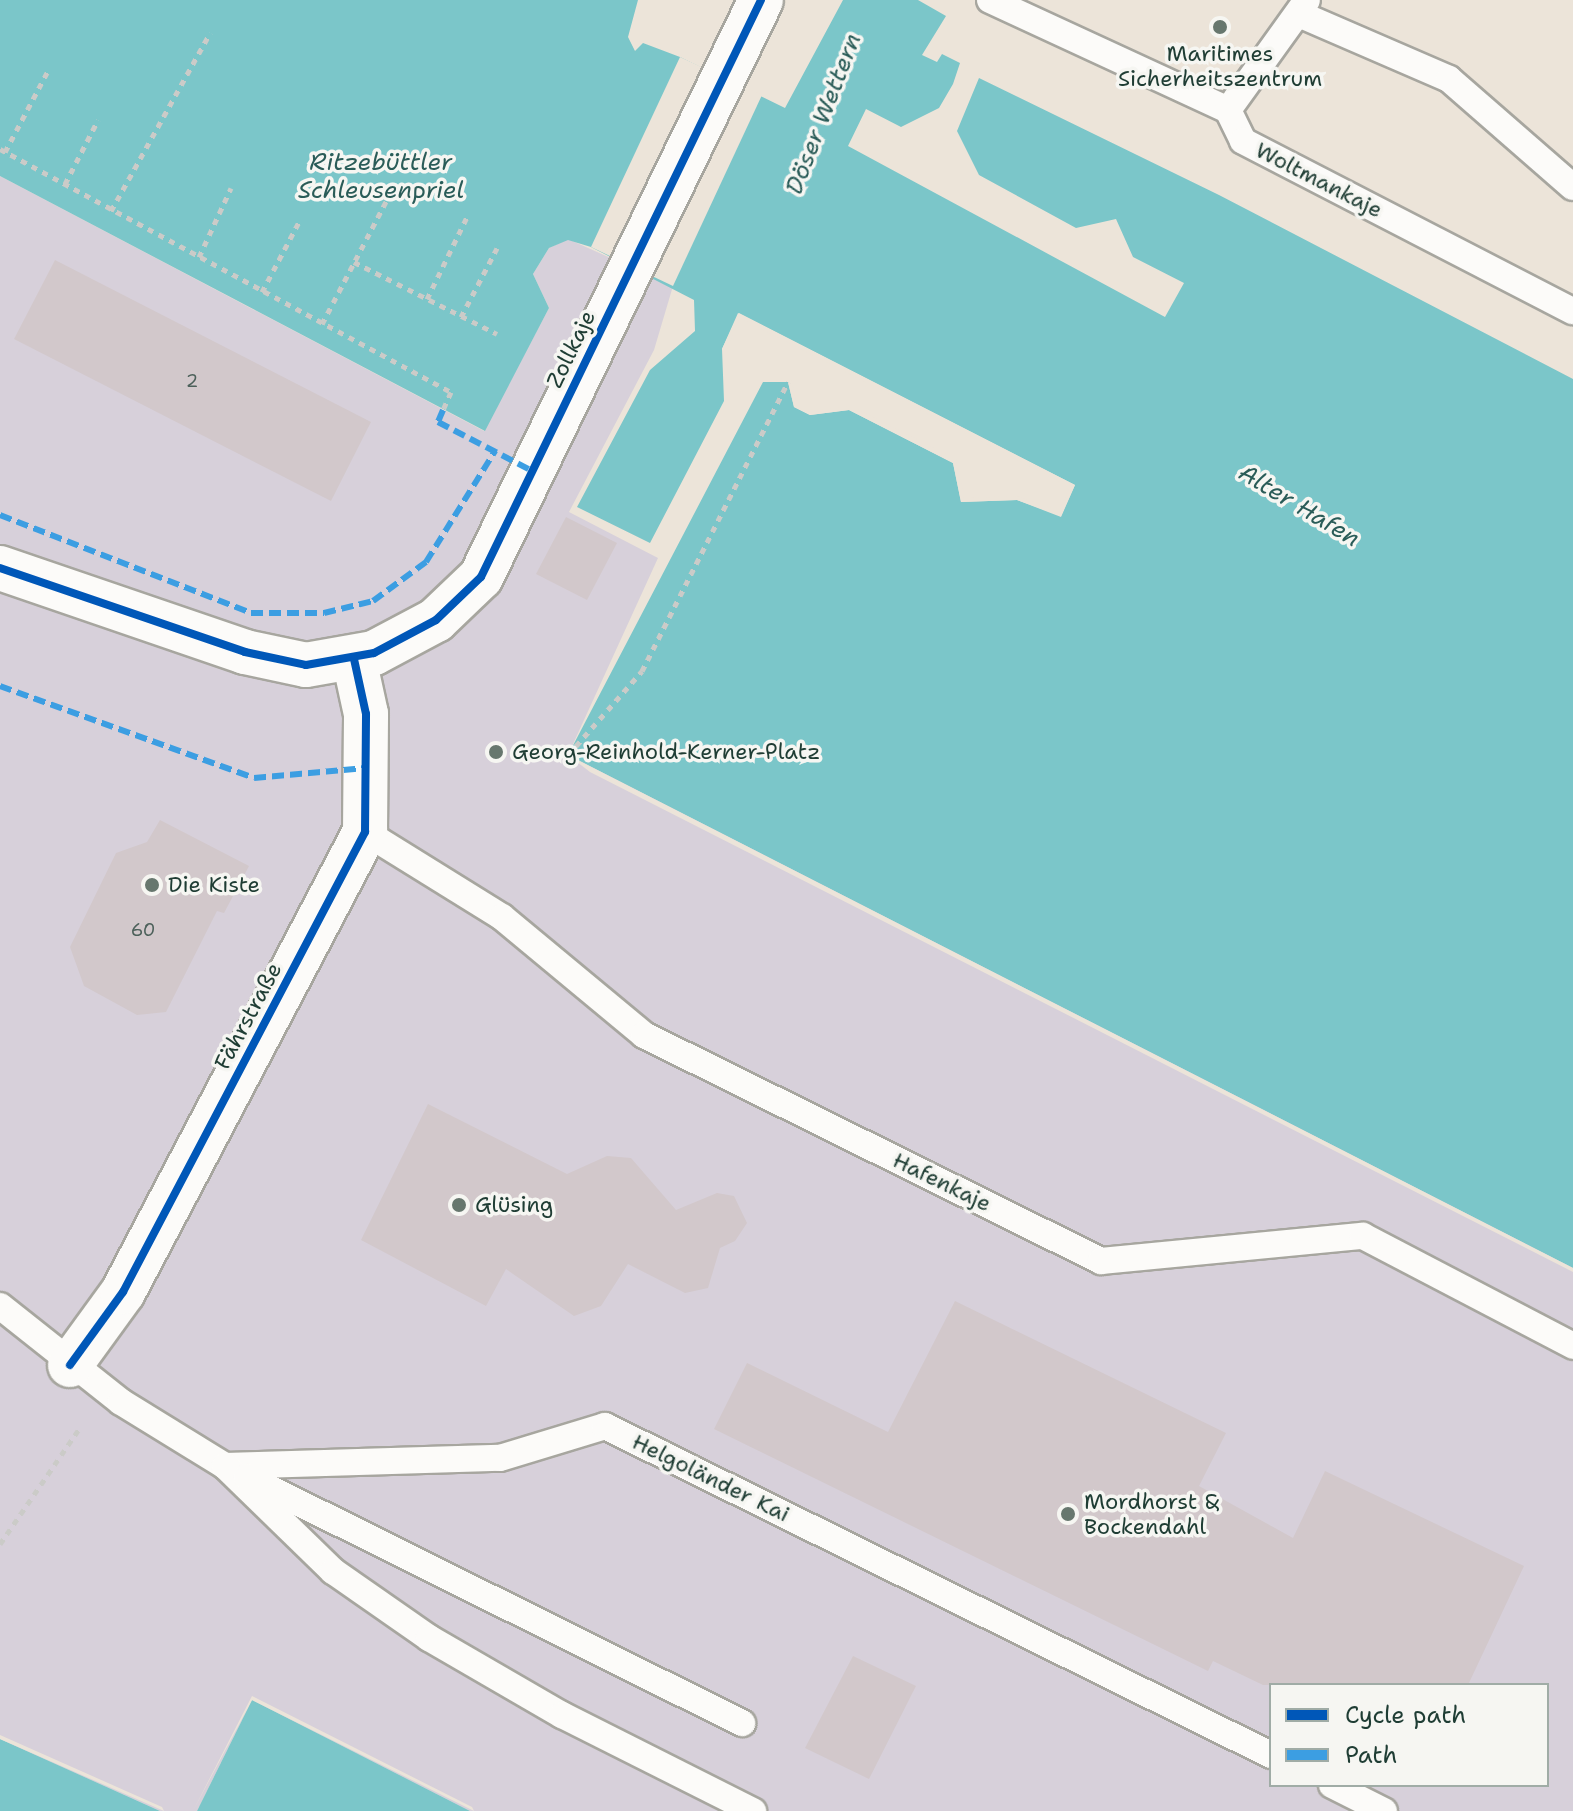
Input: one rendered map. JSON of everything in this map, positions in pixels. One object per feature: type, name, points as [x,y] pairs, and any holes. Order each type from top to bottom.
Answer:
[{"type":"street","name":"Zollkaje","points":[[0,568],[245,652],[306,665],[354,659],[404,640],[436,620],[481,577],[761,0]]},
{"type":"street","name":"Fährstraße","points":[[70,1365],[123,1292],[365,832],[366,714],[354,659]]},
{"type":"lane","points":[[990,0],[1228,110],[1303,7],[1449,79],[1573,187]]},
{"type":"lane","name":"Woltmankaje","points":[[1228,110],[1243,141],[1573,311]]},
{"type":"lane","name":"Hafenkaje","points":[[365,832],[502,917],[644,1035],[1101,1261],[1363,1236],[1573,1346]]},
{"type":"lane","points":[[0,1306],[70,1365],[121,1402],[225,1466],[742,1723]]},
{"type":"lane","name":"Helgoländer Kai","points":[[225,1466],[500,1458],[605,1426],[1269,1754]]},
{"type":"lane","points":[[225,1466],[333,1571],[429,1638],[562,1715],[753,1811]]},
{"type":"lane","points":[[1336,1787],[1384,1811]]},
{"type":"path","points":[[111,211],[210,33]]},
{"type":"path","points":[[49,69],[2,150],[451,392],[443,410]]},
{"type":"path","points":[[65,184],[98,120]]},
{"type":"path","points":[[199,257],[231,188]]},
{"type":"path","points":[[322,324],[392,190]]},
{"type":"path","points":[[427,299],[468,215]]},
{"type":"path","points":[[262,292],[300,220]]},
{"type":"path","points":[[461,317],[497,248]]},
{"type":"path","points":[[354,262],[497,334]]},
{"type":"path","points":[[568,755],[642,671],[788,382]]},
{"type":"path","points":[[0,1544],[83,1423]]},
{"type":"shaded area","points":[[0,176],[484,431],[549,308],[533,274],[549,248],[568,239],[673,286],[654,350],[569,512],[658,558],[568,755],[1573,1268],[1573,1811],[470,1811],[252,1700],[197,1811],[160,1811],[0,1739]]},
{"type":"water","points":[[0,0],[638,0],[628,37],[635,51],[643,43],[680,57],[785,108],[843,0],[918,0],[946,16],[922,55],[937,62],[942,54],[960,63],[953,84],[939,108],[901,127],[866,109],[848,146],[1165,317],[1184,283],[1133,257],[1116,219],[1076,228],[979,175],[957,131],[979,78],[1219,195],[1573,379],[1573,1268],[568,755],[763,382],[788,382],[794,407],[810,415],[849,410],[953,463],[961,502],[1017,500],[1061,516],[1075,485],[739,313],[722,349],[724,401],[650,543],[577,507],[650,370],[695,331],[694,300],[591,247],[568,240],[549,248],[533,274],[549,308],[485,431],[0,176]]},
{"type":"water","points":[[252,1700],[470,1811],[197,1811]]},
{"type":"water","points":[[0,1739],[160,1811],[0,1811]]},
{"type":"pier","points":[[680,57],[762,95],[673,286],[591,247]]},
{"type":"pier","points":[[738,313],[1075,485],[1061,517],[1017,500],[961,502],[953,463],[849,410],[810,415],[794,407],[788,382],[780,378],[791,379],[797,404],[811,411],[851,406],[956,459],[964,498],[1017,496],[1059,511],[1070,487],[740,318],[726,351],[722,349]]},
{"type":"pier","points":[[568,755],[1573,1268],[1573,1272],[590,772]]},
{"type":"pier","points":[[252,1696],[472,1807],[474,1811],[252,1700],[193,1811]]},
{"type":"pier","points":[[0,1735],[162,1807],[164,1811],[0,1739]]},
{"type":"building","points":[[55,260],[371,422],[331,501],[14,339]]},
{"type":"building","points":[[566,517],[617,543],[587,600],[536,574]]},
{"type":"building","points":[[160,820],[249,866],[224,913],[217,911],[166,1012],[137,1015],[84,986],[70,947],[116,853],[147,842]]},
{"type":"building","points":[[428,1104],[567,1174],[607,1156],[631,1158],[676,1210],[717,1193],[734,1196],[747,1223],[735,1241],[720,1248],[708,1288],[685,1293],[628,1264],[601,1306],[574,1316],[506,1269],[486,1306],[361,1240]]},
{"type":"building","points":[[955,1301],[1226,1433],[1199,1486],[1293,1538],[1325,1471],[1524,1566],[1469,1683],[1263,1685],[1213,1661],[1208,1671],[714,1429],[747,1363],[888,1432]]},
{"type":"building","points":[[853,1656],[916,1686],[869,1779],[805,1748]]},
{"type":"marked path","points":[[443,410],[438,422],[532,471]]},
{"type":"marked path","points":[[0,515],[251,613],[324,613],[373,601],[426,562],[495,451]]},
{"type":"marked path","points":[[0,686],[254,778],[366,768]]},
{"type":"cycle path","points":[[0,568],[245,652],[306,665],[374,653],[436,620],[481,577],[761,0]]},
{"type":"cycle path","points":[[70,1365],[123,1292],[365,832],[366,714],[354,659]]},
{"type":"place","name":"Maritimes Sicherheitszentrum","points":[[1220,27]]},
{"type":"place","name":"Georg-Reinhold-Kerner-Platz","points":[[496,752]]},
{"type":"place","name":"Die Kiste","points":[[152,885]]},
{"type":"place","name":"Glüsing","points":[[459,1205]]},
{"type":"place","name":"Mordhorst & Bockendahl","points":[[1068,1514]]},
{"type":"water label","name":"Döser Wettern","points":[[824,114]]},
{"type":"water label","name":"Ritzebüttler Schleusenpriel","points":[[381,177]]},
{"type":"water label","name":"Alter Hafen","points":[[1299,506]]}]
